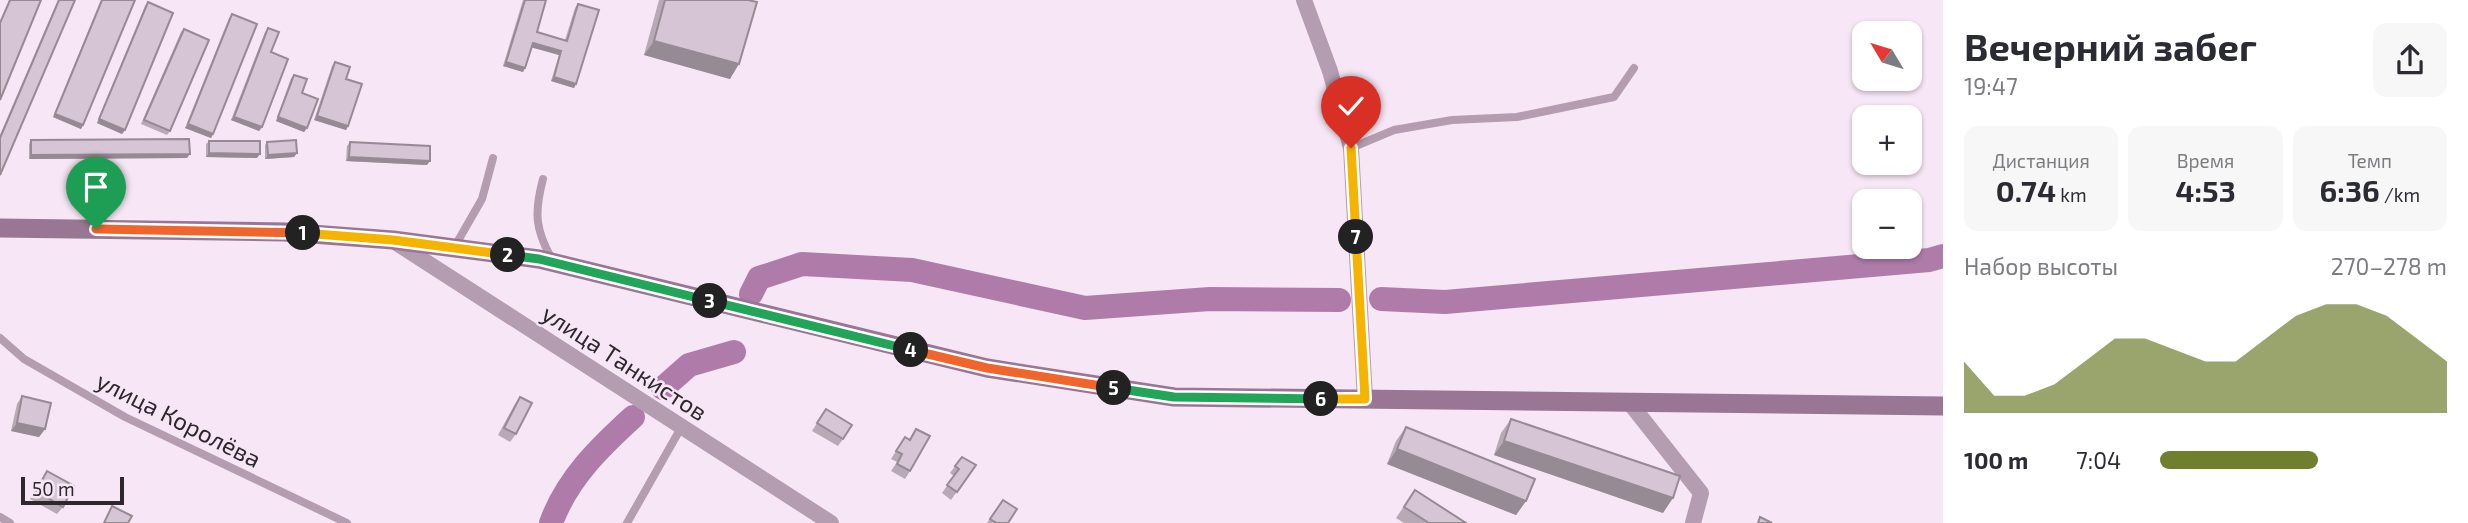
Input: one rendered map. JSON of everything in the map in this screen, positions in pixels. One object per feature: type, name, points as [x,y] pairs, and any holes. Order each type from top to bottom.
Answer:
[{"type":"main road","points":[[0,228],[285,232],[393,240],[453,248],[555,263],[987,368],[1174,397],[1943,406]]},
{"type":"street","points":[[1304,0],[1330,71],[1351,148],[1365,399]]},
{"type":"street","name":"улица Танкистов","points":[[393,240],[831,523]]},
{"type":"street","points":[[1629,402],[1702,493],[1693,523]]},
{"type":"lane","points":[[1351,148],[1394,130],[1452,120],[1517,117],[1614,97],[1633,68]]},
{"type":"lane","points":[[453,248],[482,199],[493,158]]},
{"type":"lane","points":[[542,179],[535,208],[539,230],[555,263]]},
{"type":"lane","name":"улица Королёва","points":[[0,338],[24,359],[125,417],[347,523]]},
{"type":"lane","points":[[627,523],[682,426]]},
{"type":"lane","points":[[0,517],[10,523]]},
{"type":"building","points":[[10,0],[41,0],[0,100],[0,23]]},
{"type":"building","points":[[59,0],[75,0],[0,175],[0,138]]},
{"type":"building","points":[[102,0],[135,0],[83,125],[55,114]]},
{"type":"building","points":[[525,0],[546,0],[537,32],[567,41],[578,4],[599,10],[576,84],[554,77],[561,51],[533,43],[525,68],[506,62]]},
{"type":"building","points":[[665,0],[757,2],[739,64],[654,41]]},
{"type":"building","points":[[148,2],[173,13],[125,130],[99,119]]},
{"type":"building","points":[[232,14],[257,24],[213,134],[188,124]]},
{"type":"building","points":[[268,28],[279,32],[271,52],[288,59],[262,127],[234,117]]},
{"type":"building","points":[[184,29],[209,40],[170,131],[144,120]]},
{"type":"building","points":[[335,62],[350,67],[346,79],[362,84],[348,126],[317,116]]},
{"type":"building","points":[[294,75],[307,79],[302,93],[318,99],[307,128],[278,117]]},
{"type":"building","points":[[189,139],[190,154],[31,155],[31,140]]},
{"type":"building","points":[[296,140],[297,153],[268,155],[267,142]]},
{"type":"building","points":[[209,141],[260,141],[260,154],[209,153]]},
{"type":"building","points":[[350,142],[430,146],[430,161],[349,157]]},
{"type":"building","points":[[22,396],[51,403],[45,429],[17,423]]},
{"type":"building","points":[[520,397],[532,403],[516,434],[504,428]]},
{"type":"building","points":[[826,409],[852,425],[843,439],[817,423]]},
{"type":"building","points":[[1511,419],[1680,476],[1673,498],[1504,441]]},
{"type":"building","points":[[1406,427],[1535,479],[1526,501],[1397,449]]},
{"type":"building","points":[[916,429],[930,436],[910,471],[897,464],[902,454],[896,451],[905,437],[910,440]]},
{"type":"building","points":[[962,457],[976,465],[957,492],[947,485],[959,469],[955,466]]},
{"type":"building","points":[[47,471],[74,486],[63,507],[36,491]]},
{"type":"building","points":[[1415,490],[1466,523],[1429,523],[1404,507]]},
{"type":"building","points":[[1003,500],[1017,509],[1008,523],[997,523],[990,519]]},
{"type":"building","points":[[112,506],[132,516],[128,523],[104,523]]},
{"type":"building","points":[[1760,517],[1772,523],[1758,523]]},
{"type":"waterway","points":[[1381,299],[1445,302],[1929,260],[1943,256]]},
{"type":"waterway","points":[[751,294],[759,278],[802,264],[912,270],[1085,308],[1210,299],[1339,300]]},
{"type":"waterway","points":[[663,388],[689,365],[734,352]]},
{"type":"waterway","points":[[551,523],[575,478],[633,417]]},
{"type":"route","points":[[96,229],[285,232],[393,240],[539,259],[987,368],[1174,397],[1365,399],[1351,148]]}]
